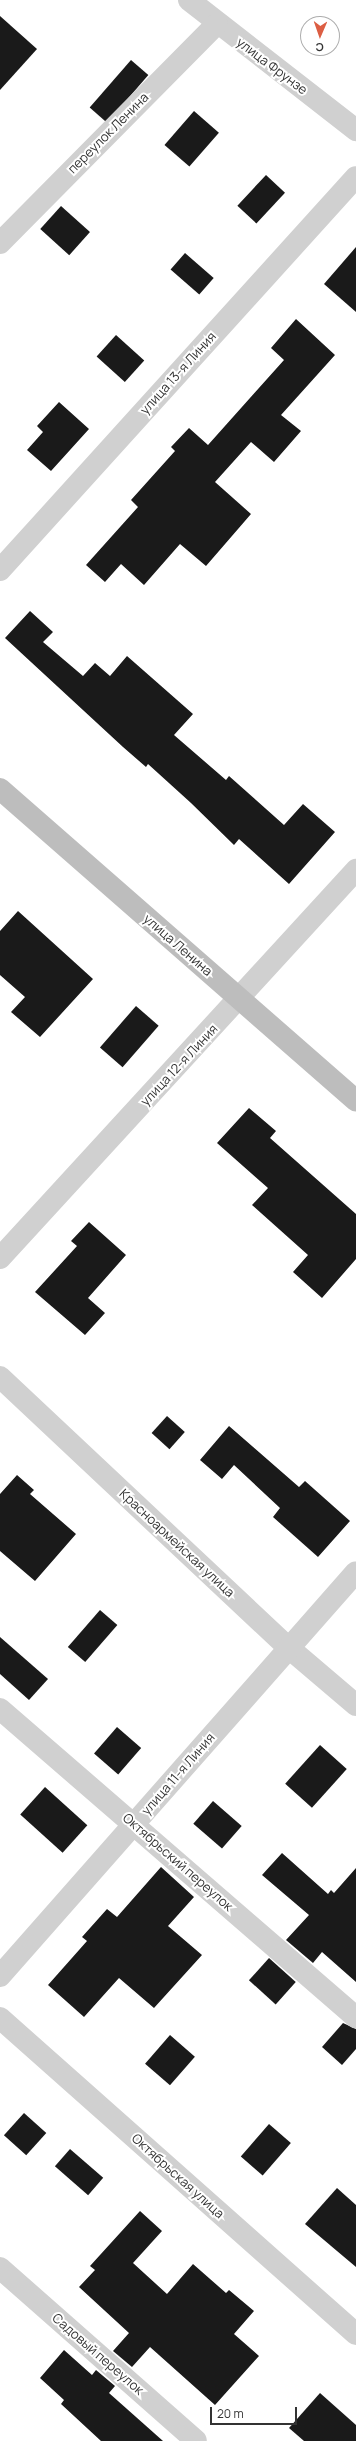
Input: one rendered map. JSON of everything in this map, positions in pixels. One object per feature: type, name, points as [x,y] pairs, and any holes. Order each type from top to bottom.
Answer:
[{"type":"main road","name":"улица Ленина","points":[[0,789],[356,1101]]},
{"type":"street","name":"улица Фрунзе","points":[[189,0],[217,24],[356,130]]},
{"type":"street","name":"переулок Ленина","points":[[0,243],[217,24]]},
{"type":"street","name":"улица 13-я Линия","points":[[0,570],[356,177]]},
{"type":"street","name":"улица 12-я Линия","points":[[0,1258],[241,999],[356,870]]},
{"type":"street","name":"Красноармейская улица","points":[[0,1377],[289,1648],[356,1705]]},
{"type":"street","name":"улица 11-я Линия","points":[[0,1976],[356,1572]]},
{"type":"street","name":"Октябрьский переулок","points":[[0,1709],[356,2017]]},
{"type":"street","name":"Октябрьская улица","points":[[0,2018],[356,2334]]},
{"type":"street","name":"Садовый переулок","points":[[0,2268],[196,2441]]},
{"type":"building","points":[[0,16],[37,49],[0,90]]},
{"type":"building","points":[[131,60],[148,75],[107,123],[90,108]]},
{"type":"building","points":[[194,111],[219,133],[189,167],[164,145]]},
{"type":"building","points":[[266,175],[285,193],[256,223],[237,206]]},
{"type":"building","points":[[61,206],[90,232],[69,255],[40,229]]},
{"type":"building","points":[[356,247],[356,312],[324,284]]},
{"type":"building","points":[[185,253],[214,278],[199,295],[171,270]]},
{"type":"building","points":[[296,319],[335,355],[281,415],[301,431],[274,462],[251,442],[215,482],[251,514],[206,566],[180,544],[144,585],[121,564],[105,582],[86,565],[138,507],[131,500],[175,451],[171,447],[189,428],[208,445],[284,360],[271,348]]},
{"type":"building","points":[[116,335],[144,360],[125,382],[97,357]]},
{"type":"building","points":[[59,402],[89,429],[51,471],[27,450],[43,432],[37,426]]},
{"type":"building","points":[[30,611],[53,632],[43,642],[83,676],[95,663],[110,676],[127,656],[193,714],[174,735],[226,780],[229,776],[284,825],[303,804],[335,832],[289,884],[239,839],[234,845],[148,764],[146,767],[123,747],[5,638]]},
{"type":"building","points":[[18,911],[93,979],[40,1037],[11,1012],[25,997],[0,975],[0,931]]},
{"type":"building","points":[[136,1006],[159,1026],[123,1067],[100,1048]]},
{"type":"building","points":[[249,1108],[276,1131],[270,1138],[356,1214],[356,1259],[322,1298],[293,1272],[308,1255],[252,1205],[268,1188],[217,1143]]},
{"type":"building","points":[[89,1222],[126,1255],[88,1298],[105,1313],[85,1335],[35,1292],[77,1246],[71,1241]]},
{"type":"building","points":[[167,1416],[185,1432],[169,1449],[152,1433]]},
{"type":"building","points":[[229,1426],[299,1487],[305,1481],[350,1521],[318,1557],[273,1517],[280,1508],[234,1465],[222,1479],[200,1460]]},
{"type":"building","points":[[17,1475],[34,1490],[30,1494],[76,1534],[35,1581],[0,1551],[0,1494]]},
{"type":"building","points":[[100,1610],[117,1625],[85,1662],[68,1647]]},
{"type":"building","points":[[0,1637],[48,1679],[29,1700],[0,1674]]},
{"type":"building","points":[[117,1727],[141,1748],[118,1774],[94,1753]]},
{"type":"building","points":[[320,1745],[347,1769],[312,1808],[285,1784]]},
{"type":"building","points":[[45,1787],[87,1825],[63,1853],[20,1814]]},
{"type":"building","points":[[213,1801],[242,1826],[222,1849],[193,1824]]},
{"type":"building","points":[[282,1853],[328,1894],[331,1890],[334,1893],[356,1868],[356,1982],[322,1952],[313,1963],[286,1940],[309,1915],[262,1875]]},
{"type":"building","points":[[161,1867],[194,1897],[168,1926],[202,1955],[154,2008],[119,1978],[84,2017],[48,1985],[87,1941],[82,1937],[107,1909],[117,1917]]},
{"type":"building","points":[[269,1958],[296,1982],[276,2004],[249,1980]]},
{"type":"building","points":[[343,2023],[356,2029],[356,2049],[342,2065],[322,2047]]},
{"type":"building","points":[[170,2035],[195,2057],[170,2085],[145,2064]]},
{"type":"building","points":[[24,2113],[46,2133],[26,2155],[4,2135]]},
{"type":"building","points":[[269,2124],[291,2143],[263,2175],[241,2156]]},
{"type":"building","points":[[70,2149],[103,2178],[88,2195],[55,2166]]},
{"type":"building","points":[[337,2188],[356,2205],[356,2267],[305,2224]]},
{"type":"building","points":[[140,2211],[162,2231],[133,2263],[167,2294],[193,2264],[226,2293],[229,2290],[254,2311],[234,2334],[259,2356],[215,2405],[150,2347],[132,2367],[113,2351],[129,2333],[79,2287],[95,2270],[90,2266]]},
{"type":"building","points":[[64,2350],[92,2375],[96,2370],[115,2386],[109,2393],[163,2441],[101,2441],[61,2404],[64,2400],[40,2378]]},
{"type":"building","points":[[320,2393],[356,2425],[356,2441],[304,2441],[289,2428]]}]
